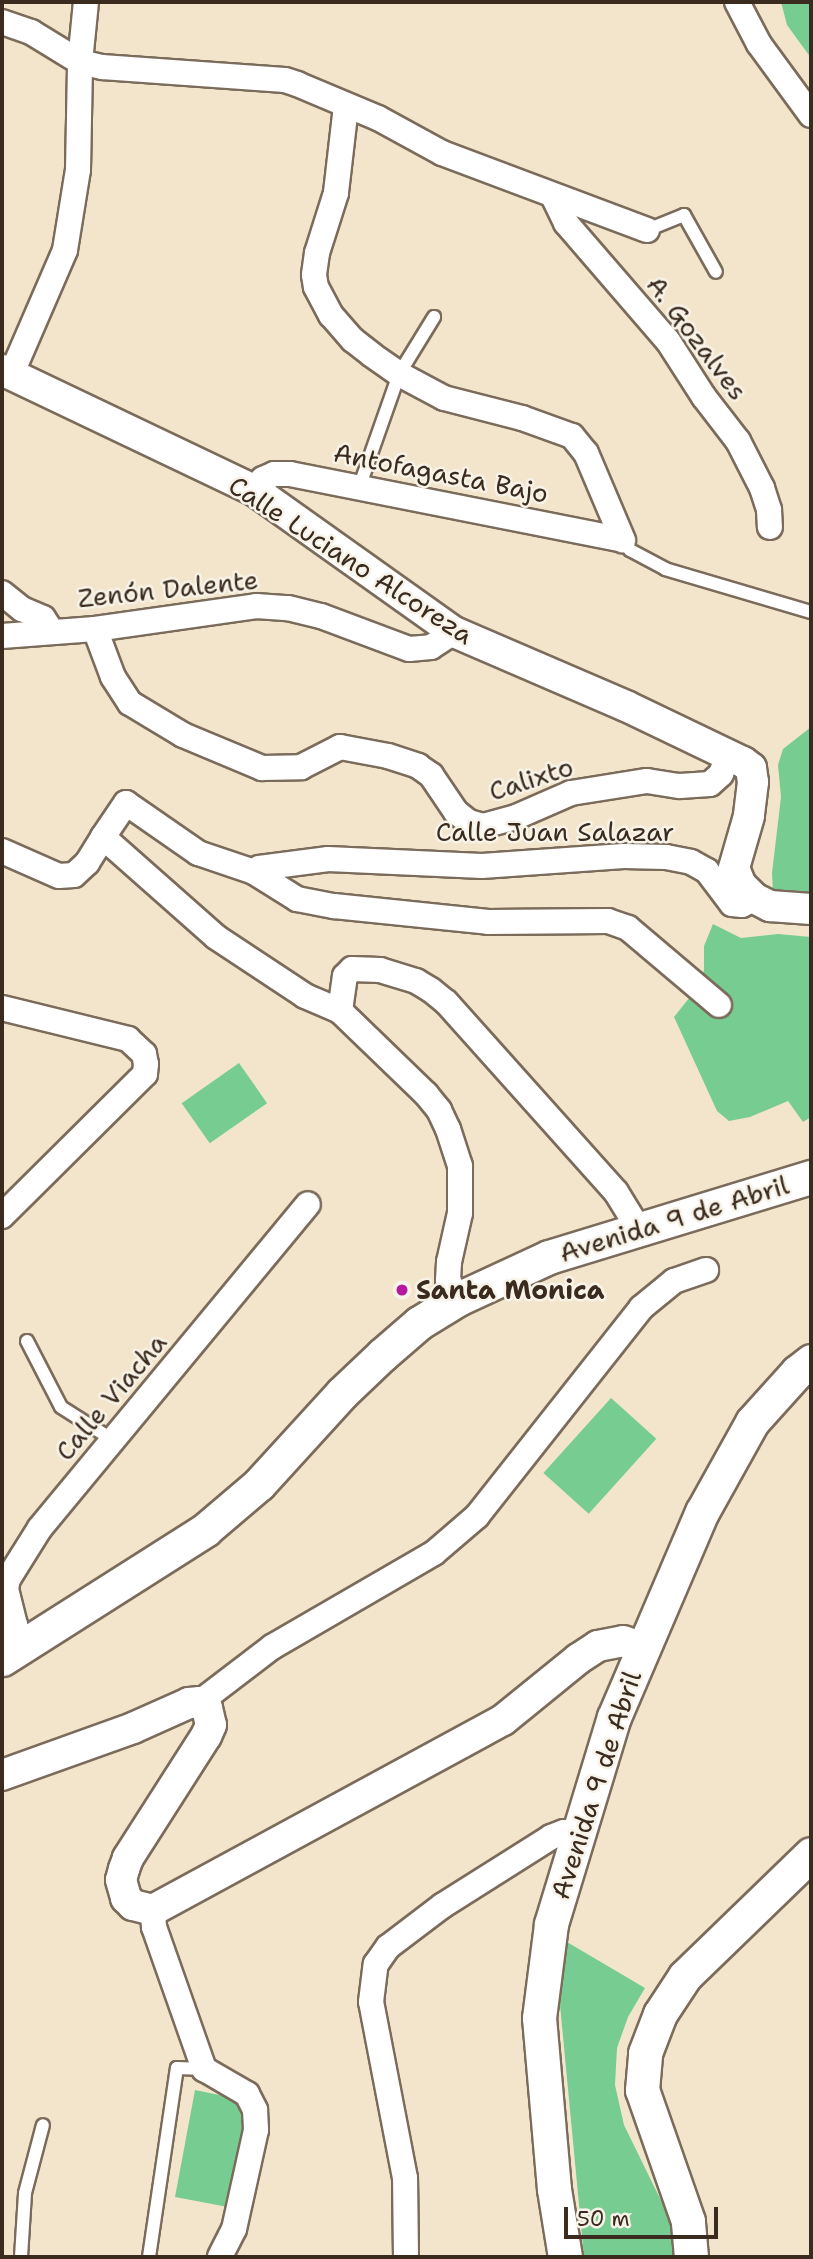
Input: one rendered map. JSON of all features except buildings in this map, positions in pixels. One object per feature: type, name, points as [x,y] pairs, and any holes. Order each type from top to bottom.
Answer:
[{"type":"main road","name":"Avenida 9 de Abril","points":[[2,1659],[205,1530],[259,1484],[342,1393],[382,1355],[419,1323],[458,1299],[549,1257],[811,1177]]},
{"type":"main road","name":"Avenida 9 de Abril","points":[[565,2257],[554,2189],[539,2018],[551,1924],[614,1717],[702,1512],[752,1422],[797,1372],[811,1361]]},
{"type":"main road","points":[[691,2257],[688,2221],[642,2090],[645,2053],[660,2014],[685,1976],[811,1854]]},
{"type":"street","points":[[6,372],[65,250],[78,170],[80,62],[86,2]]},
{"type":"street","points":[[737,2],[759,44],[811,115]]},
{"type":"street","points":[[2,22],[31,32],[80,62],[146,73],[285,80],[378,118],[442,153],[647,230]]},
{"type":"street","points":[[346,106],[336,193],[317,253],[316,287],[341,328],[399,374],[444,398],[522,418],[572,436],[586,453],[623,540]]},
{"type":"street","name":"A. Gozalves","points":[[553,196],[566,223],[668,341],[704,397],[738,441],[762,488],[771,527]]},
{"type":"street","name":"Calle Luciano Alcoreza","points":[[6,372],[254,490],[454,632],[626,706],[751,768],[753,782],[749,816],[734,868],[741,885],[754,898]]},
{"type":"street","name":"Antofagasta Bajo","points":[[254,490],[263,480],[280,473],[360,485],[623,540]]},
{"type":"street","points":[[2,593],[22,609],[43,618],[51,630]]},
{"type":"street","name":"Zenón Dalente","points":[[2,636],[51,630],[95,629],[256,606],[288,608],[321,616],[409,649],[431,647],[454,632]]},
{"type":"street","name":"Calixto","points":[[95,629],[113,677],[130,703],[183,735],[262,768],[301,767],[340,747],[388,756],[418,766],[431,775],[456,812],[469,822],[483,826],[516,817],[571,793],[647,781],[680,786],[710,784],[721,774],[729,755]]},
{"type":"street","points":[[2,852],[59,876],[74,875],[87,863],[126,803],[198,853],[254,872],[297,899],[334,906],[488,922],[608,921],[628,928],[719,1005]]},
{"type":"street","points":[[103,837],[226,945],[305,996],[340,1011],[426,1094],[439,1110],[460,1166],[460,1213],[449,1262],[449,1280],[458,1299]]},
{"type":"street","name":"Calle Juan Salazar","points":[[254,872],[259,868],[328,859],[482,866],[624,856],[666,857],[691,862],[707,871],[732,904],[742,905],[754,898]]},
{"type":"street","points":[[754,898],[770,906],[811,909]]},
{"type":"street","points":[[340,1011],[345,976],[352,969],[380,970],[416,981],[431,990],[446,1002],[616,1192],[640,1231]]},
{"type":"street","points":[[2,1008],[109,1032],[128,1039],[144,1054],[145,1074],[2,1216]]},
{"type":"street","name":"Calle Viacha","points":[[2,1640],[15,1625],[6,1589],[12,1570],[40,1528],[308,1204]]},
{"type":"street","points":[[2,1775],[133,1728],[190,1703],[200,1702],[272,1647],[434,1553],[477,1516],[641,1308],[674,1281],[706,1270]]},
{"type":"street","points":[[200,1702],[210,1715],[206,1736],[128,1858],[121,1880],[126,1898],[133,1905],[153,1910],[503,1720],[578,1658],[598,1646],[623,1641],[643,1648]]},
{"type":"street","points":[[406,2257],[405,2178],[371,2002],[376,1964],[388,1947],[442,1906],[551,1837],[564,1832],[580,1832]]},
{"type":"street","points":[[153,1910],[155,1927],[204,2069],[247,2094],[255,2110],[256,2130],[234,2229],[220,2257]]},
{"type":"lane","points":[[647,230],[684,215],[716,272]]},
{"type":"lane","points":[[360,485],[399,374],[434,317]]},
{"type":"lane","points":[[623,540],[630,550],[665,569],[811,612]]},
{"type":"lane","points":[[27,1341],[61,1407],[113,1440]]},
{"type":"lane","points":[[149,2257],[165,2132],[177,2068],[204,2069]]},
{"type":"lane","points":[[21,2257],[25,2193],[43,2125]]},
{"type":"green space","points":[[781,2],[811,2],[811,58],[787,25]]},
{"type":"green space","points":[[811,727],[811,909],[773,894],[772,873],[781,797],[778,765],[783,749]]},
{"type":"green space","points":[[713,924],[741,938],[778,934],[811,937],[811,1117],[803,1122],[788,1101],[750,1117],[729,1121],[717,1111],[674,1017],[697,988],[704,970],[704,946]]},
{"type":"green space","points":[[239,1063],[267,1103],[210,1143],[182,1103]]},
{"type":"green space","points":[[611,1398],[656,1439],[589,1514],[543,1473]]},
{"type":"green space","points":[[567,1942],[645,1988],[628,2017],[617,2048],[615,2085],[624,2125],[670,2219],[677,2257],[584,2257],[560,2005]]},
{"type":"green space","points":[[195,2090],[234,2098],[245,2115],[228,2207],[175,2197]]},
{"type":"place","name":"Santa Monica","points":[[402,1290]]}]
